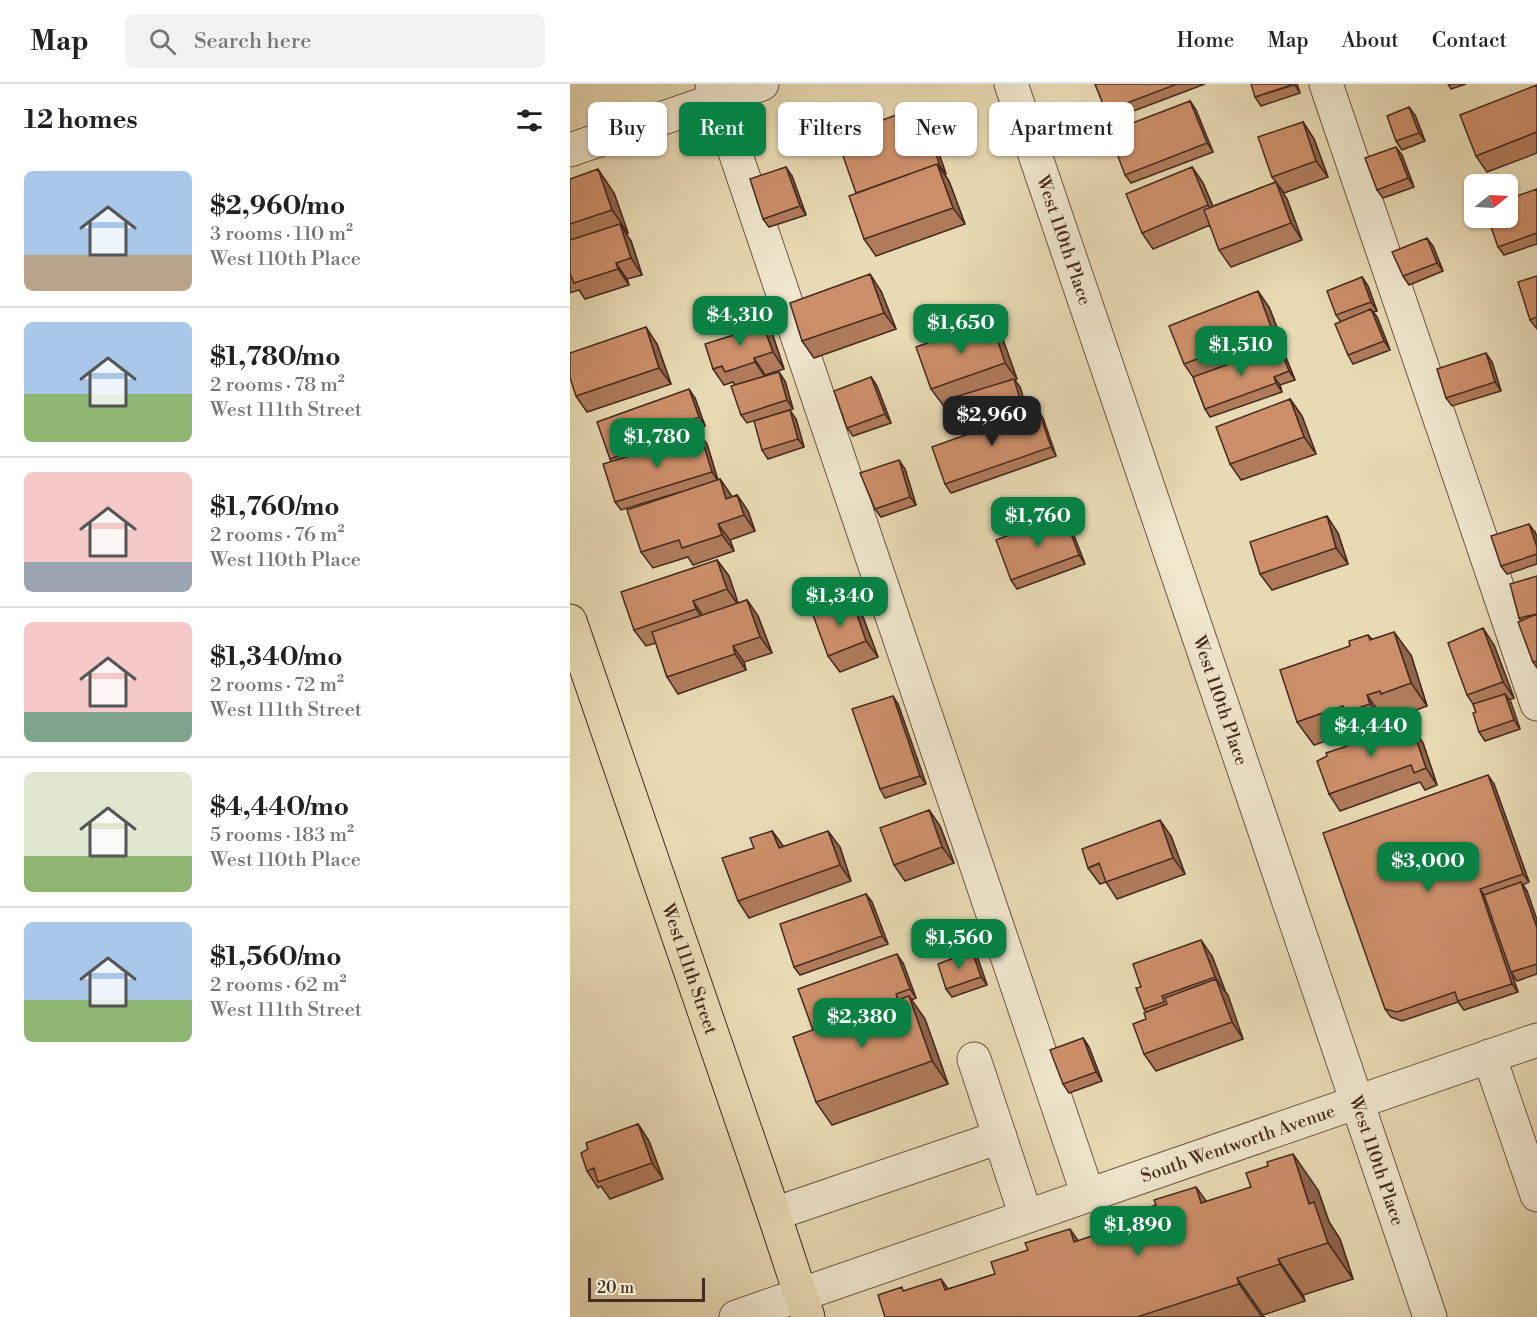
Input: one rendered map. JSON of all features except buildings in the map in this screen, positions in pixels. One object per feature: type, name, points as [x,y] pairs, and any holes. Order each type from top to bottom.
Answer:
[{"type":"main road","name":"West 111th Street","points":[[570,621],[804,1305]]},
{"type":"street","points":[[570,150],[714,92],[762,84]]},
{"type":"street","name":"West 110th Place","points":[[1011,84],[1430,1317]]},
{"type":"street","points":[[1326,84],[1537,704]]},
{"type":"street","points":[[714,92],[1088,1195]]},
{"type":"street","name":"South Wentworth Avenue","points":[[736,1317],[804,1305],[1026,1216],[1537,1040]]},
{"type":"street","points":[[1489,1056],[1528,1140],[1537,1195]]},
{"type":"street","points":[[974,1059],[1026,1216]]},
{"type":"street","points":[[774,1214],[1000,1137]]}]
